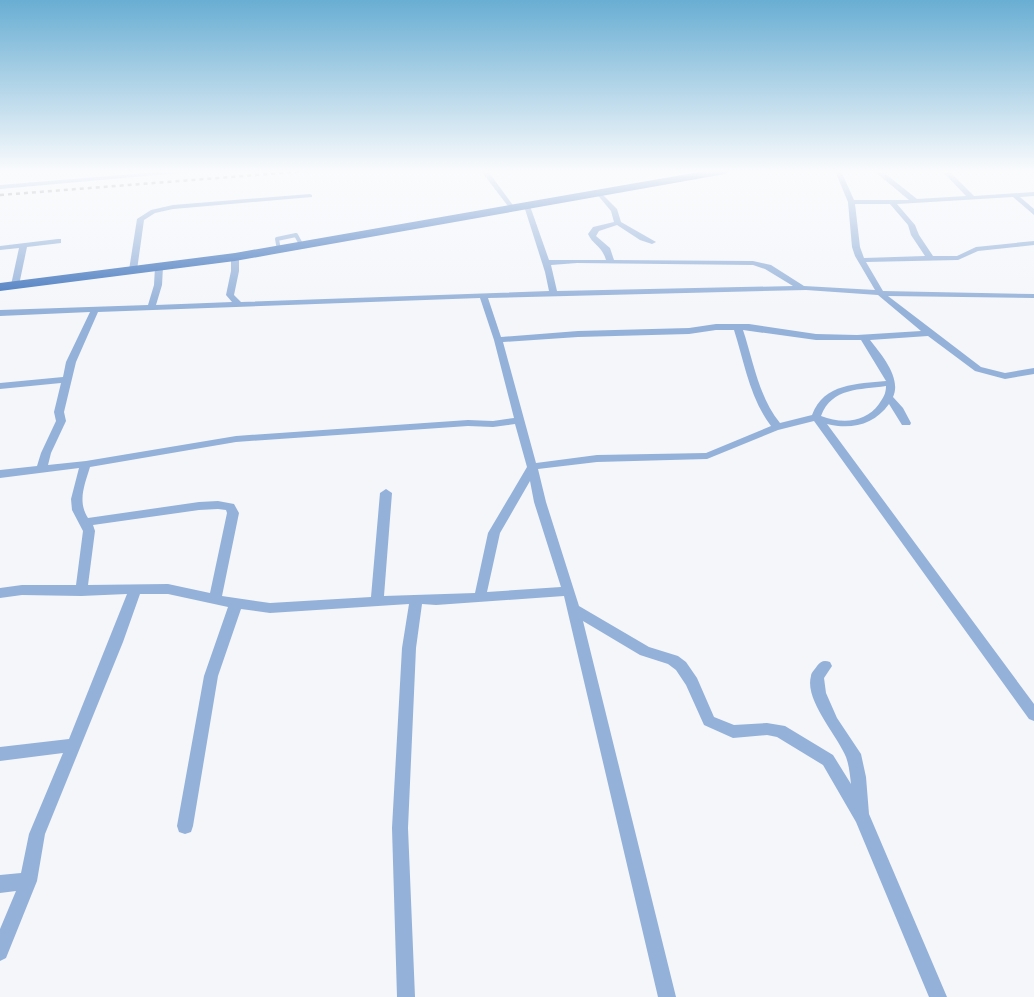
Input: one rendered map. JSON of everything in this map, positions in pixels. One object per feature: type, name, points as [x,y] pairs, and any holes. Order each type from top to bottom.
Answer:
[{"type":"main road","points":[[0,286],[235,257],[459,218]]},
{"type":"street","points":[[133,270],[141,219],[143,218]]},
{"type":"street","points":[[531,218],[546,263],[553,293]]},
{"type":"street","points":[[618,218],[618,223]]},
{"type":"street","points":[[853,218],[856,247],[881,294],[966,360],[986,372],[1005,376],[1034,371]]},
{"type":"street","points":[[905,218],[930,258]]},
{"type":"street","points":[[611,262],[610,254],[593,237],[592,234],[596,229],[618,223],[632,229],[642,239],[652,242]]},
{"type":"street","points":[[0,248],[58,241]]},
{"type":"street","points":[[862,260],[958,258],[976,249],[1034,243]]},
{"type":"street","points":[[15,285],[24,244]]},
{"type":"street","points":[[235,257],[235,271],[230,296],[238,304]]},
{"type":"street","points":[[546,263],[753,262],[768,268],[802,288]]},
{"type":"street","points":[[151,308],[158,285],[160,267]]},
{"type":"street","points":[[0,312],[482,295],[802,288],[881,294],[1033,297]]},
{"type":"street","points":[[482,295],[498,340],[540,502],[574,609],[668,997]]},
{"type":"street","points":[[42,469],[46,453],[61,421],[59,412],[66,380],[76,349],[89,327],[95,310]]},
{"type":"street","points":[[498,340],[587,333],[738,327],[816,337],[864,338],[930,333]]},
{"type":"street","points":[[738,327],[758,394],[769,416],[778,427]]},
{"type":"street","points":[[480,597],[494,533],[532,468],[556,462],[598,458],[707,456],[721,452],[778,427],[816,418],[837,424],[863,421],[873,416],[889,398],[892,389],[891,380],[884,371],[881,361],[864,338]]},
{"type":"street","points":[[0,386],[66,380]]},
{"type":"street","points":[[816,418],[823,401],[831,395],[860,387],[890,383]]},
{"type":"street","points":[[889,398],[898,408],[906,423]]},
{"type":"street","points":[[816,418],[1034,715]]},
{"type":"street","points":[[0,474],[86,464],[236,439],[468,423],[493,424],[519,420]]},
{"type":"street","points":[[81,591],[89,531],[87,522],[81,517],[76,502],[86,464]]},
{"type":"street","points":[[377,601],[386,492]]},
{"type":"street","points":[[87,522],[199,506],[218,505],[230,507],[233,513],[215,599]]},
{"type":"street","points":[[0,952],[28,881],[37,834],[136,588]]},
{"type":"street","points":[[0,593],[22,590],[168,589],[236,604],[270,608],[569,591]]},
{"type":"street","points":[[406,997],[400,828],[409,648],[416,599]]},
{"type":"street","points":[[185,826],[211,676],[236,604]]},
{"type":"street","points":[[574,609],[645,651],[673,660],[681,666],[692,682],[709,722],[733,732],[767,729],[780,731],[828,760],[862,818],[938,997]]},
{"type":"street","points":[[825,666],[817,677],[819,693],[832,722],[852,754],[858,778],[862,818]]},
{"type":"street","points":[[0,754],[74,745]]},
{"type":"street","points":[[0,884],[28,881]]}]
